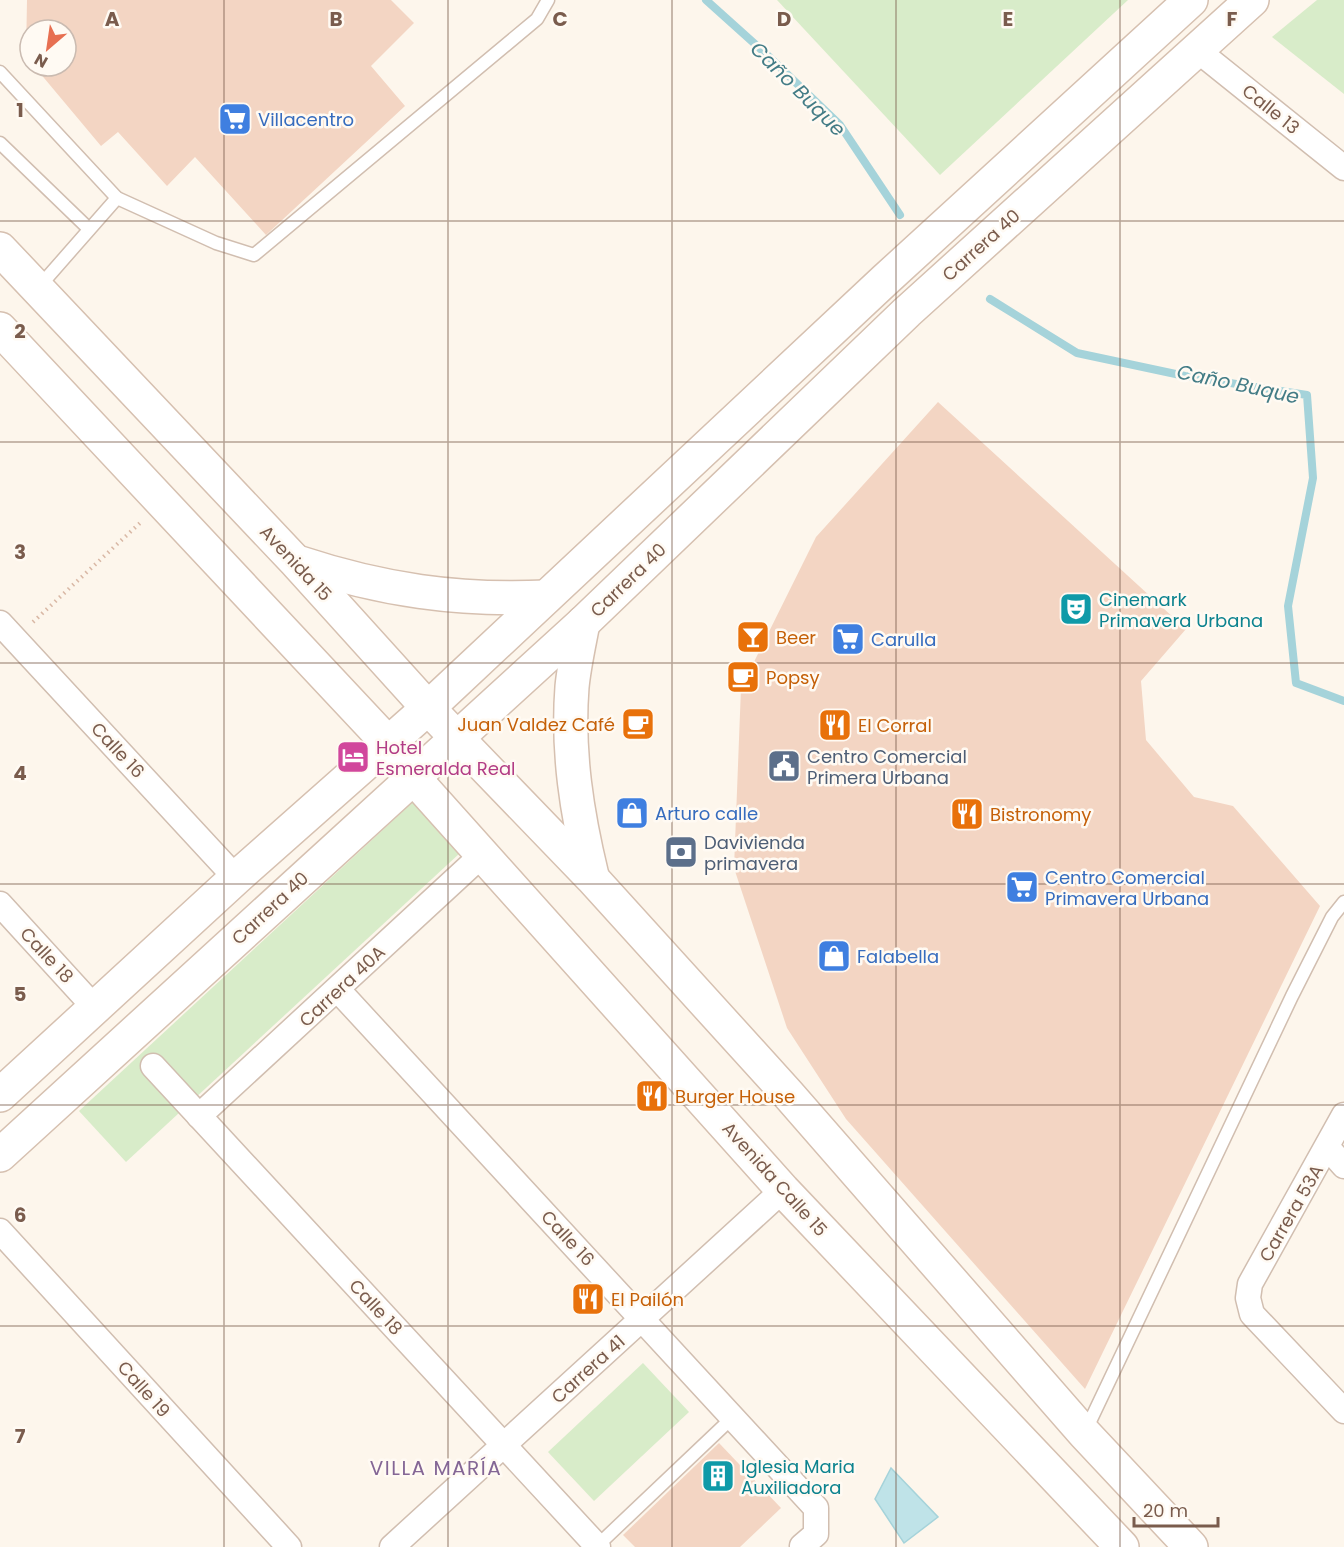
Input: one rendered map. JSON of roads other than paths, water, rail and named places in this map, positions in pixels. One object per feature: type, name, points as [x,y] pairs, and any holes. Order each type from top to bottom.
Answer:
[{"type":"main road","points":[[0,1095],[236,878],[428,708],[885,280],[1191,0]]},
{"type":"main road","name":"Carrera 40","points":[[0,1155],[412,776],[583,623],[907,312],[1252,0]]},
{"type":"main road","name":"Avenida 15","points":[[0,249],[295,561],[456,738],[592,878]]},
{"type":"main road","points":[[0,329],[387,742],[412,776]]},
{"type":"main road","points":[[295,561],[343,577],[393,589],[444,597],[495,600],[546,597]]},
{"type":"main road","points":[[583,623],[572,686],[571,751],[577,815],[592,878],[788,1094],[1084,1433],[1191,1547]]},
{"type":"main road","name":"Avenida Calle 15","points":[[412,776],[783,1190],[1122,1547]]},
{"type":"street","name":"Calle 13","points":[[1197,50],[1344,168]]},
{"type":"street","name":"Calle 16","points":[[7,631],[236,878]]},
{"type":"street","name":"Carrera 40A","points":[[199,1116],[483,854]]},
{"type":"street","name":"Calle 18","points":[[0,904],[94,1007]]},
{"type":"street","name":"Calle 16","points":[[338,990],[816,1508],[816,1534],[802,1546]]},
{"type":"street","name":"Calle 18","points":[[153,1066],[598,1546]]},
{"type":"street","name":"Carrera 53A","points":[[1344,1115],[1328,1148],[1250,1284],[1248,1298],[1252,1314],[1344,1411]]},
{"type":"street","points":[[1328,1148],[1344,1166]]},
{"type":"street","name":"Carrera 41","points":[[392,1547],[783,1190]]},
{"type":"street","name":"Calle 19","points":[[0,1231],[289,1547]]},
{"type":"lane","points":[[0,72],[117,198],[216,243],[254,255],[537,19],[548,0]]},
{"type":"lane","points":[[0,143],[89,229]]},
{"type":"lane","points":[[38,289],[117,198]]},
{"type":"lane","points":[[1084,1433],[1287,1007],[1332,917],[1344,902]]},
{"type":"lane","points":[[598,1546],[733,1417]]},
{"type":"water","points":[[891,1468],[938,1517],[904,1543],[875,1499]]},
{"type":"waterway","name":"Caño Buque","points":[[706,0],[840,125],[900,215]]},
{"type":"waterway","name":"Caño Buque","points":[[990,299],[1077,353],[1185,376],[1307,395],[1313,478],[1288,606],[1296,683],[1344,701]]},
{"type":"place","name":"Villacentro","points":[[235,119]]},
{"type":"place","name":"Cinemark Primavera Urbana","points":[[1076,609]]},
{"type":"place","name":"Beer","points":[[753,637]]},
{"type":"place","name":"Carulla","points":[[848,639]]},
{"type":"place","name":"Popsy","points":[[743,677]]},
{"type":"place","name":"Juan Valdez Café","points":[[638,724]]},
{"type":"place","name":"El Corral","points":[[835,725]]},
{"type":"place","name":"Hotel Esmeralda Real","points":[[353,757]]},
{"type":"place","name":"Centro Comercial Primera Urbana","points":[[784,766]]},
{"type":"place","name":"Arturo calle","points":[[632,813]]},
{"type":"place","name":"Bistronomy","points":[[967,814]]},
{"type":"place","name":"Davivienda primavera","points":[[681,852]]},
{"type":"place","name":"Centro Comercial Primavera Urbana","points":[[1022,887]]},
{"type":"place","name":"Falabella","points":[[834,956]]},
{"type":"place","name":"Burger House","points":[[652,1096]]},
{"type":"place","name":"El Pailón","points":[[588,1299]]},
{"type":"place","name":"Iglesia Maria Auxiliadora","points":[[718,1476]]},
{"type":"district","name":"VILLA MARÍA","points":[[436,1468]]}]
